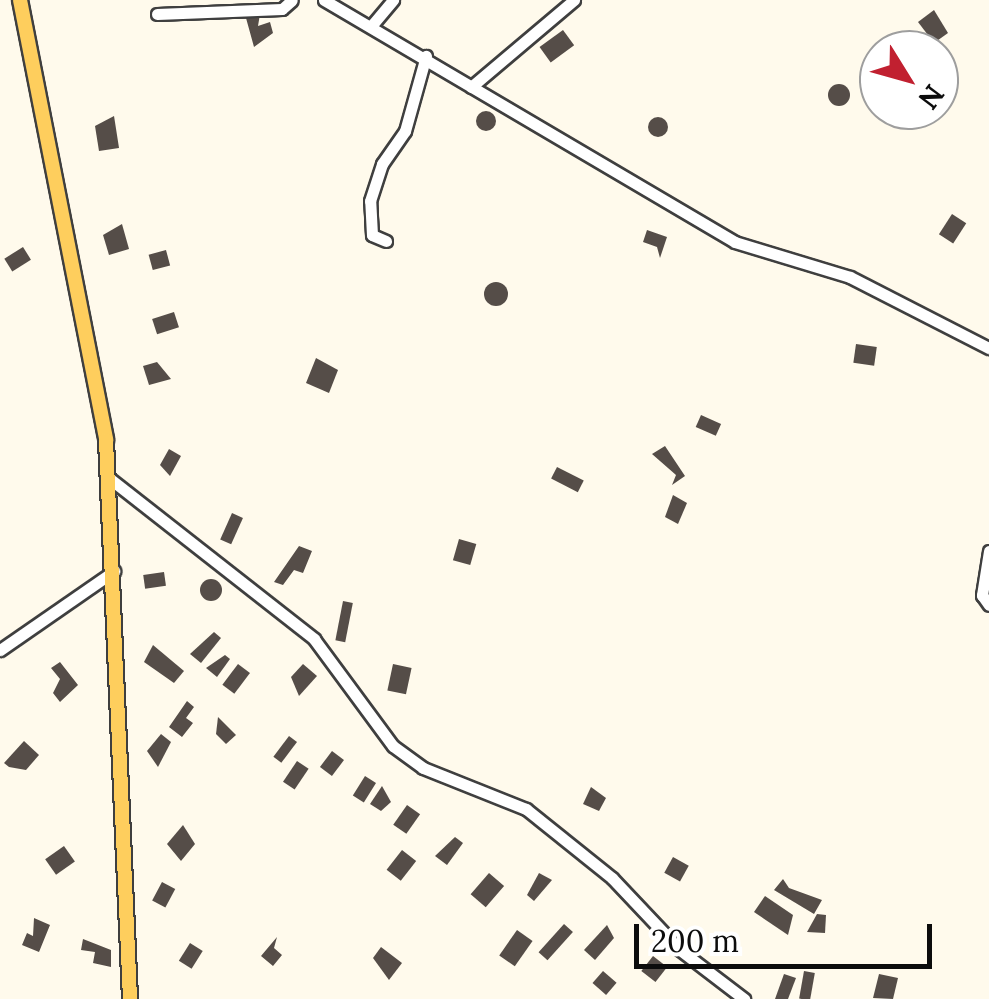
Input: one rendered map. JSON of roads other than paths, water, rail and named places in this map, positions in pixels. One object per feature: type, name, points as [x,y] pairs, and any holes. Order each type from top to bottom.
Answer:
[{"type":"main road","points":[[20,0],[109,478],[133,996]]},
{"type":"street","points":[[157,14],[282,9],[292,0]]},
{"type":"street","points":[[324,0],[372,24],[471,87],[735,242],[850,277],[934,314],[989,348]]},
{"type":"street","points":[[372,24],[393,0]]},
{"type":"street","points":[[471,87],[574,0]]},
{"type":"street","points":[[386,240],[372,236],[370,201],[382,164],[406,131],[426,56]]},
{"type":"street","points":[[109,478],[314,639],[393,746],[423,768],[526,809],[612,878],[680,950],[744,999]]},
{"type":"street","points":[[989,551],[982,595],[989,605]]},
{"type":"street","points":[[0,650],[114,570]]}]
